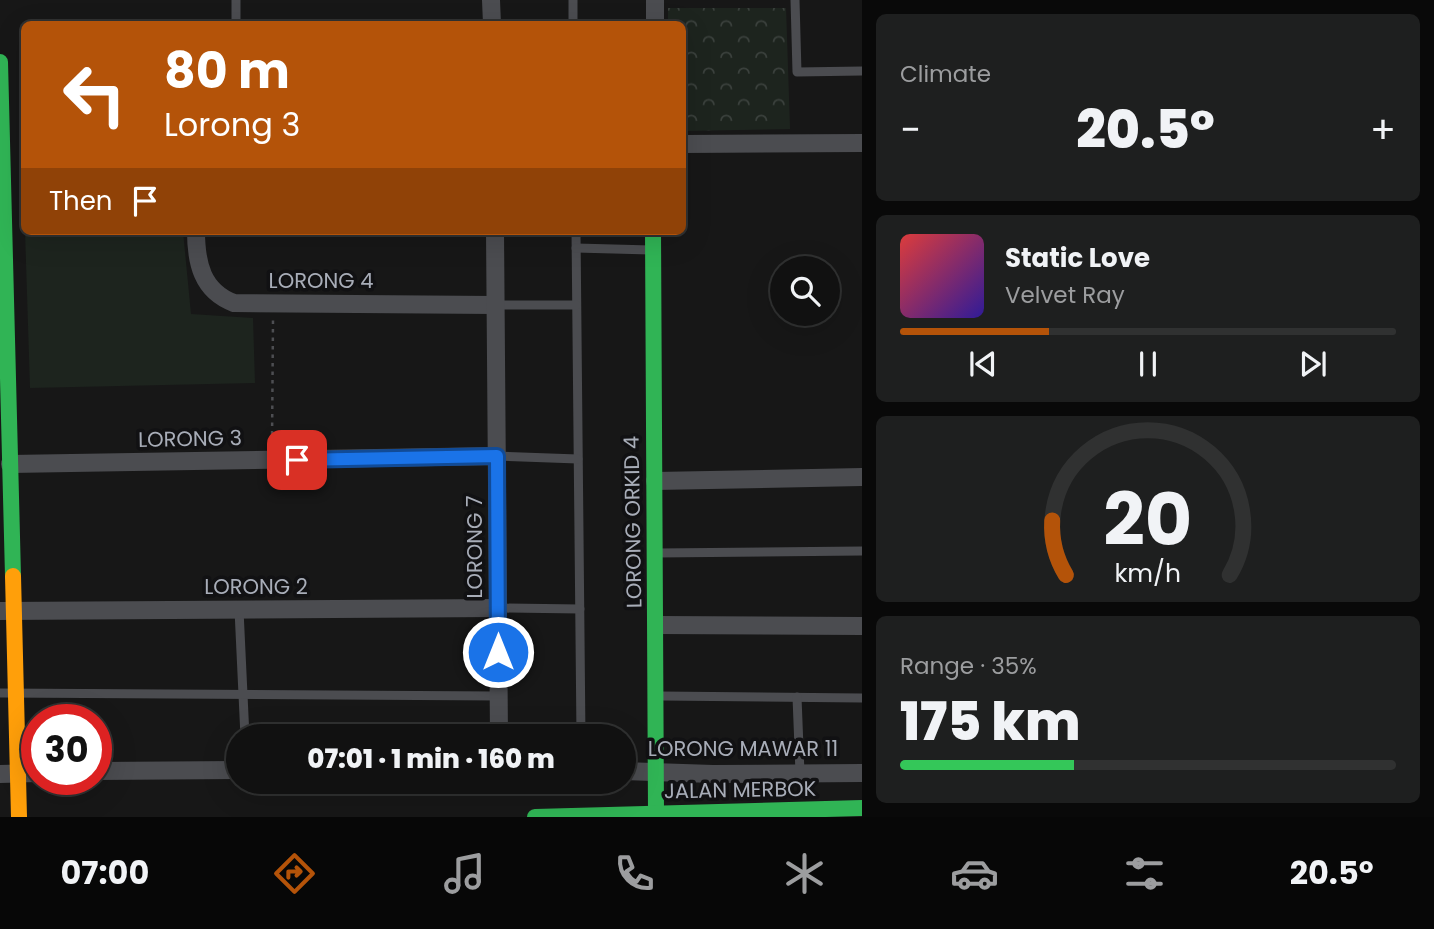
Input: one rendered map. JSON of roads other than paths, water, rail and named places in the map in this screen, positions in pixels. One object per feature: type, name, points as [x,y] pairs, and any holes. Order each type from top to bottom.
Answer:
[{"type":"street","points":[[491,0],[492,21]]},
{"type":"street","points":[[654,21],[655,0]]},
{"type":"street","points":[[0,65],[3,283],[10,464],[8,774],[19,817]]},
{"type":"street","points":[[686,144],[862,143]]},
{"type":"street","name":"LORONG 4","points":[[196,235],[200,266],[208,284],[219,297],[234,303],[495,305]]},
{"type":"street","name":"LORONG 7","points":[[495,235],[499,724]]},
{"type":"street","name":"LORONG ORKID 4","points":[[653,235],[656,813]]},
{"type":"street","name":"LORONG 3","points":[[10,464],[497,456]]},
{"type":"street","points":[[655,481],[862,477]]},
{"type":"street","name":"LORONG 2","points":[[7,611],[498,608]]},
{"type":"street","points":[[657,625],[862,626]]},
{"type":"street","points":[[112,771],[226,770]]},
{"type":"street","name":"LORONG MAWAR 11","points":[[636,771],[862,772]]},
{"type":"street","name":"JALAN MERBOK","points":[[536,817],[656,813],[731,815],[862,808]]},
{"type":"lane","points":[[236,0],[236,21]]},
{"type":"lane","points":[[573,0],[573,21]]},
{"type":"lane","points":[[795,0],[797,72],[862,71]]},
{"type":"lane","points":[[576,235],[581,724]]},
{"type":"lane","points":[[576,248],[653,250]]},
{"type":"lane","points":[[495,305],[576,305]]},
{"type":"lane","points":[[497,456],[578,459]]},
{"type":"lane","points":[[656,553],[862,551]]},
{"type":"lane","points":[[498,608],[580,609]]},
{"type":"lane","points":[[239,610],[245,724]]},
{"type":"lane","points":[[8,692],[499,695]]},
{"type":"lane","points":[[657,696],[862,698]]},
{"type":"lane","points":[[797,697],[800,773]]}]
